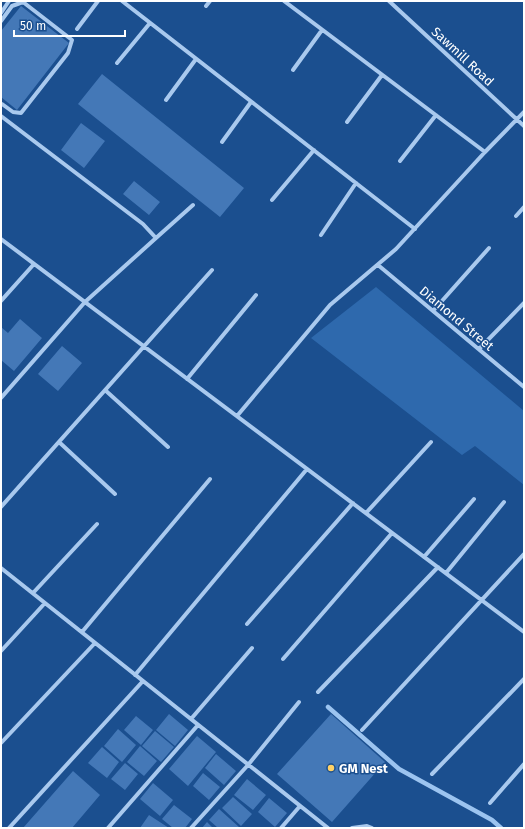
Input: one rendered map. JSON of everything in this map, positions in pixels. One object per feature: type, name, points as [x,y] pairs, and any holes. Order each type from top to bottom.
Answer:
[{"type":"street","points":[[1,13],[9,1]]},
{"type":"street","points":[[77,29],[98,1]]},
{"type":"street","points":[[122,1],[415,229]]},
{"type":"street","points":[[206,6],[210,1]]},
{"type":"street","points":[[284,1],[484,152]]},
{"type":"street","name":"Sawmill Road","points":[[389,1],[524,126]]},
{"type":"street","points":[[1,21],[12,6],[23,2],[72,40],[68,52],[21,113],[14,112],[1,105]]},
{"type":"street","points":[[117,63],[150,22]]},
{"type":"street","points":[[293,70],[322,30]]},
{"type":"street","points":[[166,100],[196,58]]},
{"type":"street","points":[[347,122],[382,75]]},
{"type":"street","points":[[222,142],[251,102]]},
{"type":"street","points":[[237,416],[330,305],[396,249],[484,152],[524,112]]},
{"type":"street","points":[[400,160],[436,115]]},
{"type":"street","points":[[1,116],[143,224],[156,238]]},
{"type":"street","points":[[272,200],[314,150]]},
{"type":"street","points":[[321,235],[356,183]]},
{"type":"street","points":[[1,398],[85,302],[193,205]]},
{"type":"street","points":[[516,216],[524,208]]},
{"type":"street","points":[[1,239],[524,632]]},
{"type":"street","points":[[433,311],[489,248]]},
{"type":"street","points":[[1,301],[34,264]]},
{"type":"street","name":"Diamond Street","points":[[378,265],[524,387]]},
{"type":"street","points":[[1,507],[212,270]]},
{"type":"street","points":[[187,379],[256,296]]},
{"type":"street","points":[[479,350],[524,303]]},
{"type":"street","points":[[105,390],[168,447]]},
{"type":"street","points":[[59,442],[115,494]]},
{"type":"street","points":[[366,513],[431,442]]},
{"type":"street","points":[[135,675],[307,469]]},
{"type":"street","points":[[82,632],[210,479]]},
{"type":"street","points":[[424,557],[474,498]]},
{"type":"street","points":[[446,573],[504,502]]},
{"type":"street","points":[[247,624],[353,503]]},
{"type":"street","points":[[33,594],[97,524]]},
{"type":"street","points":[[283,659],[392,533]]},
{"type":"street","points":[[362,730],[524,554]]},
{"type":"street","points":[[318,692],[438,567]]},
{"type":"street","points":[[1,568],[328,828]]},
{"type":"street","points":[[1,651],[45,603]]},
{"type":"street","points":[[1,743],[95,643]]},
{"type":"street","points":[[191,719],[252,648]]},
{"type":"street","points":[[432,774],[524,679]]},
{"type":"street","points":[[9,828],[144,681]]},
{"type":"street","points":[[191,828],[248,765],[299,702]]},
{"type":"street","points":[[108,828],[198,725]]},
{"type":"street","points":[[490,803],[524,764]]},
{"type":"street","points":[[281,828],[300,806]]},
{"type":"street","points":[[352,828],[367,826],[372,828]]},
{"type":"shaded area","points":[[376,287],[524,411],[524,485],[475,446],[462,455],[311,338]]},
{"type":"building","points":[[21,6],[69,43],[17,110],[1,97],[1,31]]},
{"type":"building","points":[[102,74],[244,188],[220,217],[78,104]]},
{"type":"building","points":[[81,123],[105,141],[84,168],[61,150]]},
{"type":"building","points":[[134,181],[160,202],[149,215],[123,194]]},
{"type":"building","points":[[20,319],[42,338],[14,371],[1,360],[1,327],[8,333]]},
{"type":"building","points":[[62,346],[82,363],[58,391],[38,374]]},
{"type":"building","points":[[169,714],[188,730],[175,746],[156,730]]},
{"type":"building","name":"GM Nest","points":[[331,714],[385,762],[332,822],[277,774]]},
{"type":"building","points":[[136,716],[153,730],[141,745],[124,730]]},
{"type":"building","points":[[118,729],[136,745],[122,762],[104,746]]},
{"type":"building","points":[[155,731],[174,747],[161,762],[142,746]]},
{"type":"building","points":[[197,736],[216,752],[188,786],[169,769]]},
{"type":"building","points":[[140,746],[157,761],[144,776],[127,762]]},
{"type":"building","points":[[102,747],[119,762],[107,778],[88,763]]},
{"type":"building","points":[[216,754],[236,771],[224,785],[205,768]]},
{"type":"building","points":[[125,763],[138,774],[125,790],[111,779]]},
{"type":"building","points":[[73,771],[100,795],[72,828],[23,828]]},
{"type":"building","points":[[203,773],[220,787],[209,800],[193,786]]},
{"type":"building","points":[[247,779],[266,795],[253,810],[234,795]]},
{"type":"building","points":[[153,783],[173,800],[160,816],[140,799]]},
{"type":"building","points":[[233,797],[252,814],[241,826],[222,808]]},
{"type":"building","points":[[269,798],[287,813],[275,827],[258,812]]},
{"type":"building","points":[[174,805],[192,819],[185,828],[173,828],[162,819]]},
{"type":"building","points":[[219,809],[239,827],[218,828],[209,820]]},
{"type":"building","points":[[149,815],[169,828],[140,828]]},
{"type":"building","points":[[207,822],[213,828],[202,828]]},
{"type":"waterway","points":[[328,707],[399,769],[492,820],[501,828]]},
{"type":"place","name":"GM Nest","points":[[331,768]]}]
